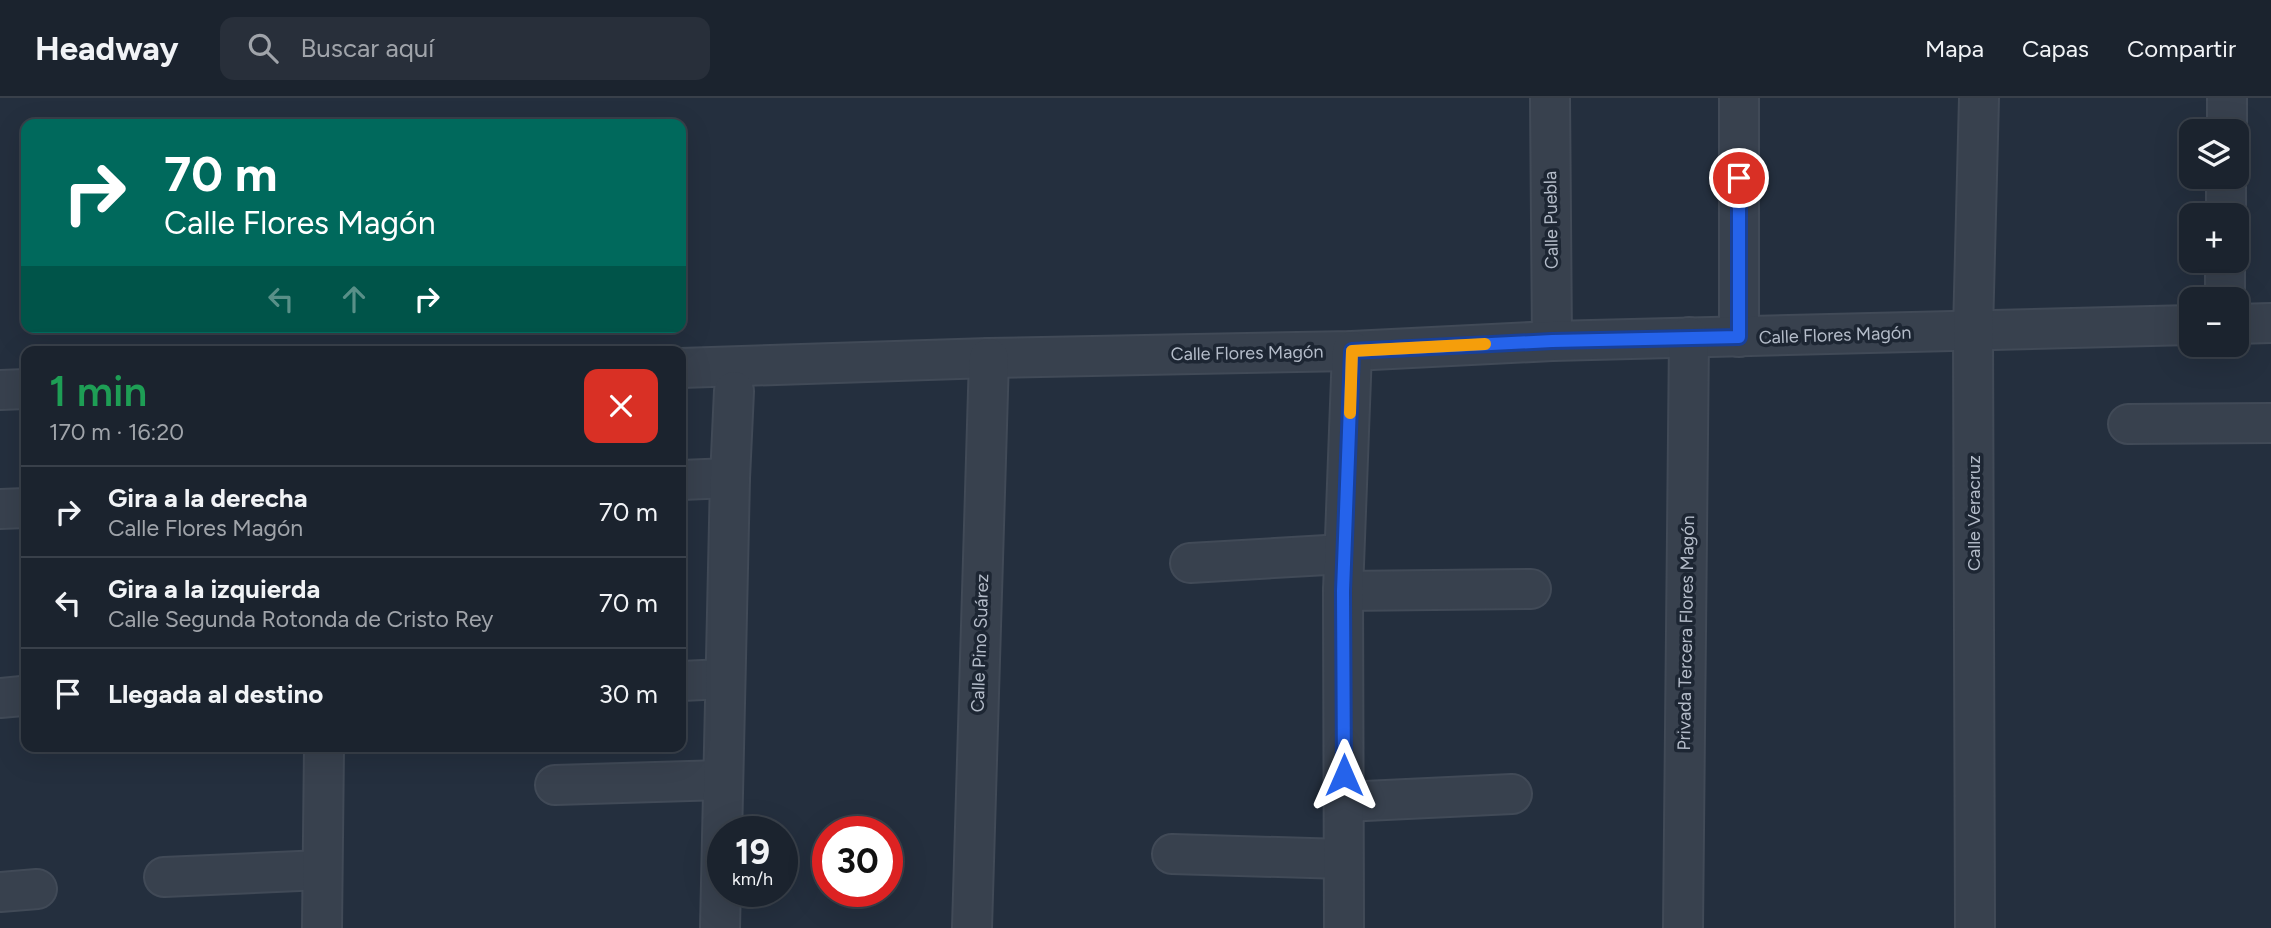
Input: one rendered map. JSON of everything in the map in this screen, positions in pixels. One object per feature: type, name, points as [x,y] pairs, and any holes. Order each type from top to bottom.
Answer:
[{"type":"street","name":"Calle Puebla","points":[[1550,98],[1552,341]]},
{"type":"street","points":[[1739,98],[1739,337]]},
{"type":"street","name":"Calle Veracruz","points":[[1975,928],[1973,331],[1979,98]]},
{"type":"street","points":[[2227,98],[2227,119]]},
{"type":"street","points":[[2249,324],[2271,323]]},
{"type":"street","name":"Calle Flores Magón","points":[[686,368],[989,358],[1352,351],[1689,337],[2179,325]]},
{"type":"street","name":"Privada Tercera Flores Magón","points":[[1683,928],[1689,337]]},
{"type":"street","points":[[1344,928],[1344,573],[1352,351]]},
{"type":"street","name":"Calle Pino Suárez","points":[[972,928],[989,358]]},
{"type":"street","points":[[0,390],[21,389]]},
{"type":"street","points":[[720,928],[734,391]]},
{"type":"street","points":[[2128,425],[2271,423]]},
{"type":"street","points":[[686,480],[730,478]]},
{"type":"street","points":[[0,509],[21,508]]},
{"type":"street","points":[[1190,563],[1531,589]]},
{"type":"street","points":[[686,681],[725,679]]},
{"type":"street","points":[[322,928],[324,752]]},
{"type":"street","points":[[555,785],[723,780]]},
{"type":"street","points":[[1344,802],[1512,794]]},
{"type":"street","points":[[1172,854],[1343,859]]},
{"type":"street","points":[[164,877],[322,870]]},
{"type":"slow traffic","points":[[1350,413],[1352,351],[1485,344]]},
{"type":"route","points":[[1344,775],[1343,591],[1352,351],[1552,341],[1739,337],[1739,178]]}]
